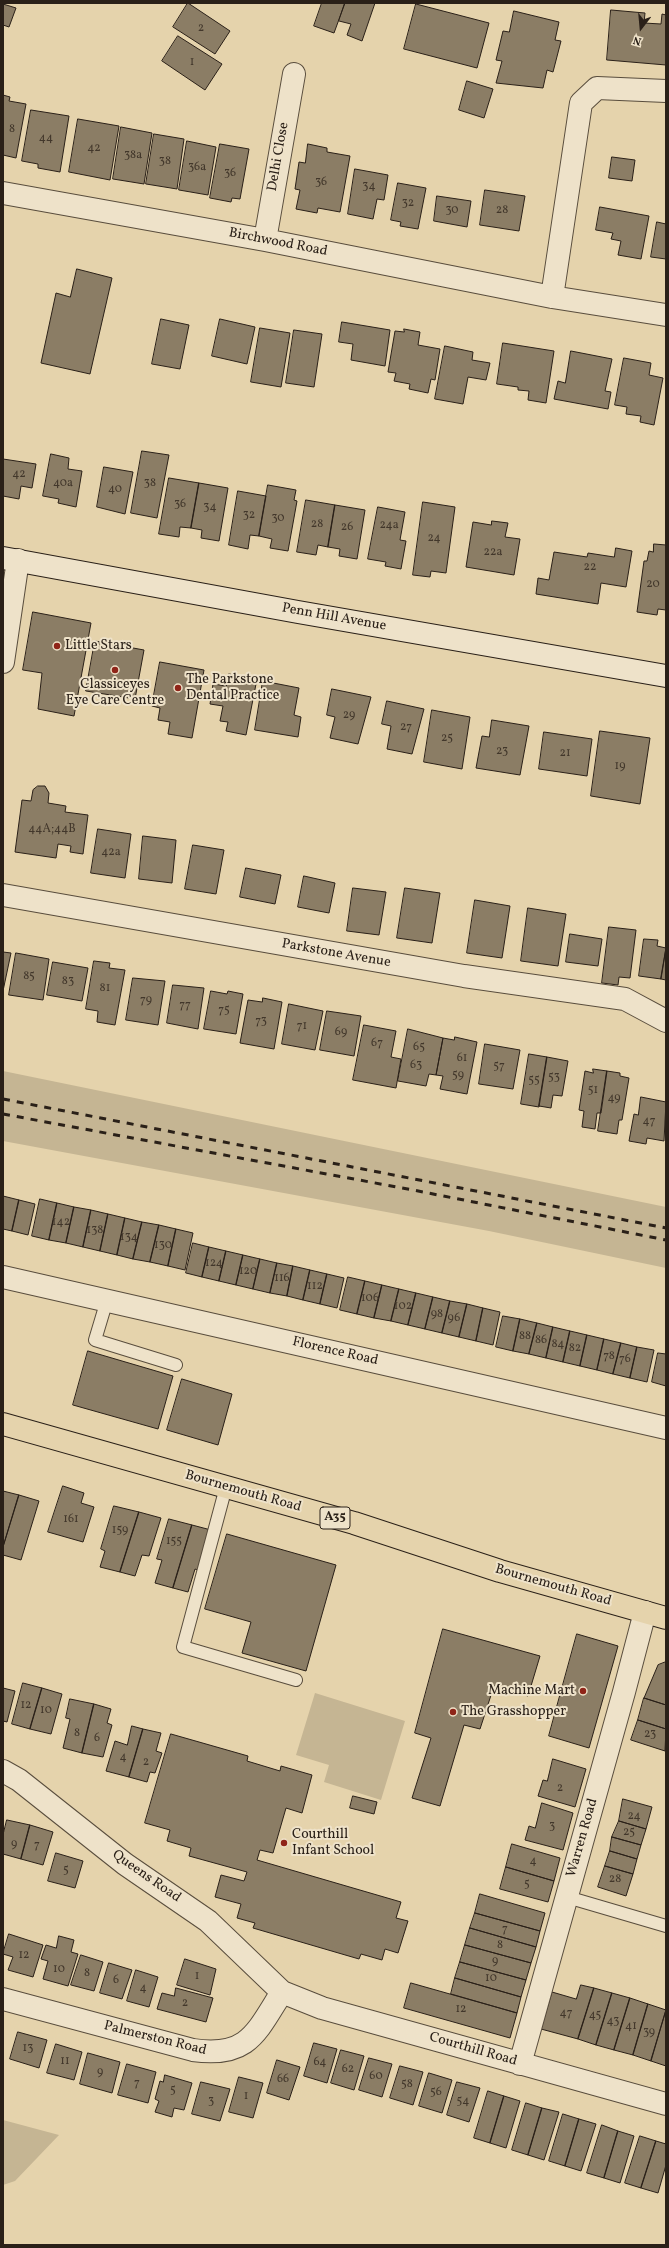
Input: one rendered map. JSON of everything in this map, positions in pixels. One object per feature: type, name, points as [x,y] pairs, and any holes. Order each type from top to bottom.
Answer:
[{"type":"highway","name":"Bournemouth Road","points":[[3,1424],[354,1523],[500,1571],[666,1618]]},
{"type":"street","name":"Delhi Close","points":[[265,240],[294,74]]},
{"type":"street","points":[[552,297],[581,103],[588,94],[597,88],[666,91]]},
{"type":"street","name":"Birchwood Road","points":[[3,194],[265,240],[552,297],[666,315]]},
{"type":"street","points":[[3,662],[10,559]]},
{"type":"street","name":"Penn Hill Avenue","points":[[10,559],[298,612],[666,676]]},
{"type":"street","name":"Parkstone Avenue","points":[[3,896],[464,976],[625,999],[666,1021]]},
{"type":"street","name":"Florence Road","points":[[3,1277],[666,1428]]},
{"type":"street","name":"Warren Road","points":[[520,2064],[645,1612]]},
{"type":"street","name":"Queens Road","points":[[3,1771],[19,1780],[125,1864],[208,1921],[282,1992]]},
{"type":"street","name":"Palmerston Road","points":[[3,1999],[193,2050],[213,2053],[233,2049],[248,2040],[262,2026],[282,1992]]},
{"type":"street","name":"Courthill Road","points":[[282,1992],[322,2008],[666,2104]]},
{"type":"lane","points":[[107,1300],[95,1340],[176,1365]]},
{"type":"lane","points":[[226,1487],[183,1647],[296,1680]]},
{"type":"lane","points":[[567,1897],[666,1926]]},
{"type":"shaded area","points":[[3,1071],[666,1207],[666,1268],[489,1231],[3,1141]]},
{"type":"shaded area","points":[[315,1693],[405,1721],[381,1800],[324,1782],[329,1765],[296,1755]]},
{"type":"shaded area","points":[[3,2120],[59,2135],[15,2181],[3,2185]]},
{"type":"building","points":[[188,3],[230,31],[215,54],[173,27]]},
{"type":"building","points":[[322,3],[345,3],[334,33],[314,26]]},
{"type":"building","points":[[345,3],[375,3],[362,41],[347,35],[351,24],[339,21]]},
{"type":"building","points":[[3,4],[16,8],[9,27],[3,25]]},
{"type":"building","points":[[416,4],[489,23],[477,68],[404,49]]},
{"type":"building","points":[[611,10],[645,13],[644,23],[661,24],[662,14],[666,15],[666,65],[607,60]]},
{"type":"building","points":[[514,11],[559,22],[555,40],[561,41],[553,72],[547,70],[543,88],[496,83],[502,61],[496,60],[503,31],[509,32]]},
{"type":"building","points":[[178,36],[222,64],[205,90],[162,61]]},
{"type":"building","points":[[467,81],[493,89],[484,118],[459,110]]},
{"type":"building","points":[[3,95],[10,97],[9,101],[26,104],[16,158],[3,155]]},
{"type":"building","points":[[31,110],[69,116],[60,172],[38,168],[38,164],[22,161]]},
{"type":"building","points":[[78,119],[119,126],[110,180],[69,172]]},
{"type":"building","points":[[121,127],[152,133],[144,184],[113,179]]},
{"type":"building","points":[[154,134],[184,139],[177,189],[146,184]]},
{"type":"building","points":[[187,141],[216,147],[208,195],[179,190]]},
{"type":"building","points":[[220,144],[249,149],[240,199],[232,198],[231,202],[210,198]]},
{"type":"building","points":[[308,144],[327,148],[327,152],[350,156],[340,212],[318,208],[317,213],[296,209],[300,190],[295,189],[299,162],[305,163]]},
{"type":"building","points":[[612,157],[635,160],[632,181],[609,178]]},
{"type":"building","points":[[355,169],[388,175],[384,200],[377,199],[373,219],[348,214]]},
{"type":"building","points":[[398,183],[426,188],[418,229],[400,226],[401,222],[391,220]]},
{"type":"building","points":[[485,190],[525,196],[519,231],[480,225]]},
{"type":"building","points":[[437,196],[471,201],[467,227],[434,221]]},
{"type":"building","points":[[600,207],[649,216],[641,259],[618,255],[621,241],[611,239],[613,233],[596,230]]},
{"type":"building","points":[[657,222],[666,224],[666,259],[651,257]]},
{"type":"building","points":[[77,269],[112,278],[90,374],[41,363],[56,293],[70,297]]},
{"type":"building","points":[[161,319],[189,325],[180,369],[152,364]]},
{"type":"building","points":[[220,319],[255,327],[247,364],[212,356]]},
{"type":"building","points":[[342,322],[390,330],[385,366],[351,360],[353,344],[339,342]]},
{"type":"building","points":[[260,328],[290,333],[281,387],[251,382]]},
{"type":"building","points":[[404,329],[420,332],[418,345],[440,349],[435,380],[431,379],[428,393],[409,389],[410,384],[394,381],[396,373],[388,372],[395,331],[404,332]]},
{"type":"building","points":[[294,330],[322,334],[314,387],[286,383]]},
{"type":"building","points":[[503,343],[554,351],[546,403],[528,400],[529,391],[518,390],[518,387],[497,384]]},
{"type":"building","points":[[445,346],[473,352],[472,360],[490,363],[486,380],[468,377],[463,404],[435,399]]},
{"type":"building","points":[[571,351],[612,359],[605,391],[611,392],[608,409],[554,399],[558,381],[565,383]]},
{"type":"building","points":[[624,358],[651,363],[649,375],[663,378],[654,425],[640,422],[641,416],[626,414],[627,407],[615,405]]},
{"type":"building","points":[[142,451],[169,455],[157,518],[131,513]]},
{"type":"building","points":[[51,454],[69,458],[68,469],[82,471],[76,507],[58,503],[59,499],[43,496]]},
{"type":"building","points":[[3,459],[36,464],[32,488],[21,486],[19,499],[3,496]]},
{"type":"building","points":[[104,467],[133,472],[125,514],[97,507]]},
{"type":"building","points":[[169,478],[199,483],[191,528],[180,527],[179,537],[159,534]]},
{"type":"building","points":[[199,483],[228,488],[219,541],[201,538],[202,530],[191,528]]},
{"type":"building","points":[[268,485],[296,490],[294,500],[297,501],[288,551],[270,548],[272,539],[259,536]]},
{"type":"building","points":[[238,491],[266,496],[259,536],[250,535],[248,549],[229,545]]},
{"type":"building","points":[[306,500],[335,505],[328,547],[318,545],[316,555],[297,552]]},
{"type":"building","points":[[423,502],[455,507],[446,573],[431,571],[430,577],[413,575]]},
{"type":"building","points":[[335,505],[365,510],[357,559],[339,556],[340,549],[328,547]]},
{"type":"building","points":[[378,507],[405,512],[400,540],[406,541],[401,569],[385,566],[386,562],[368,559]]},
{"type":"building","points":[[492,521],[508,523],[505,537],[520,539],[514,575],[466,567],[473,522],[491,525]]},
{"type":"building","points":[[654,544],[666,545],[666,610],[658,609],[657,615],[637,612],[644,561],[647,561],[649,551],[653,552]]},
{"type":"building","points":[[616,548],[632,551],[626,587],[601,583],[598,604],[536,594],[538,578],[549,580],[554,552],[587,557],[588,553],[614,557]]},
{"type":"building","name":"Little Stars","points":[[33,612],[91,623],[74,716],[38,709],[42,673],[23,670]]},
{"type":"building","name":"Classiceyes Eye Care Centre","points":[[95,641],[144,650],[135,699],[86,691]]},
{"type":"building","name":"The Parkstone Dental Practice","points":[[160,662],[204,670],[192,738],[168,734],[170,722],[158,720],[160,708],[152,706]]},
{"type":"building","points":[[229,674],[257,679],[246,735],[226,731],[228,722],[220,721],[223,706],[210,704],[213,684],[226,686]]},
{"type":"building","points":[[263,681],[299,688],[294,715],[301,717],[298,737],[255,730]]},
{"type":"building","points":[[332,689],[371,697],[358,744],[330,738],[335,717],[327,715]]},
{"type":"building","points":[[387,701],[424,709],[412,754],[387,749],[391,726],[382,724]]},
{"type":"building","points":[[432,710],[470,717],[462,769],[424,762]]},
{"type":"building","points":[[492,720],[529,726],[520,775],[476,768],[482,736],[489,737]]},
{"type":"building","points":[[600,731],[650,738],[640,804],[591,796]]},
{"type":"building","points":[[544,732],[592,739],[587,776],[539,769]]},
{"type":"building","points":[[38,786],[45,786],[49,793],[48,803],[66,806],[65,812],[88,815],[83,854],[70,852],[71,846],[58,844],[56,858],[15,852],[22,800],[31,801],[33,790]]},
{"type":"building","points":[[98,829],[131,834],[125,878],[91,873]]},
{"type":"building","points":[[143,836],[176,840],[172,883],[139,879]]},
{"type":"building","points":[[193,845],[224,850],[216,894],[185,889]]},
{"type":"building","points":[[246,868],[281,875],[275,904],[240,897]]},
{"type":"building","points":[[304,876],[335,883],[329,913],[298,907]]},
{"type":"building","points":[[353,888],[386,892],[379,935],[347,931]]},
{"type":"building","points":[[405,888],[440,893],[432,943],[397,938]]},
{"type":"building","points":[[475,900],[510,906],[502,958],[467,953]]},
{"type":"building","points":[[528,908],[566,914],[558,966],[521,961]]},
{"type":"building","points":[[609,927],[636,930],[630,978],[619,977],[618,985],[602,983]]},
{"type":"building","points":[[570,934],[602,939],[598,966],[566,962]]},
{"type":"building","points":[[644,939],[658,940],[657,946],[666,948],[661,979],[639,976]]},
{"type":"building","points":[[666,948],[666,980],[661,979]]},
{"type":"building","points":[[3,952],[11,953],[3,991]]},
{"type":"building","points":[[16,953],[49,959],[43,1000],[9,995]]},
{"type":"building","points":[[94,961],[110,963],[109,968],[125,970],[115,1025],[97,1022],[98,1011],[86,1009]]},
{"type":"building","points":[[53,962],[88,968],[82,1001],[47,995]]},
{"type":"building","points":[[133,978],[165,981],[158,1025],[126,1020]]},
{"type":"building","points":[[173,985],[204,988],[198,1029],[167,1023]]},
{"type":"building","points":[[211,991],[227,994],[228,991],[243,994],[236,1034],[204,1029]]},
{"type":"building","points":[[263,998],[282,1002],[274,1049],[240,1043],[248,1000],[262,1002]]},
{"type":"building","points":[[289,1004],[323,1011],[315,1050],[282,1044]]},
{"type":"building","points":[[327,1011],[361,1016],[354,1056],[320,1050]]},
{"type":"building","points":[[364,1025],[396,1031],[391,1057],[401,1059],[396,1088],[353,1080]]},
{"type":"building","points":[[408,1029],[443,1038],[436,1075],[429,1074],[426,1086],[398,1081]]},
{"type":"building","points":[[455,1037],[477,1042],[467,1094],[440,1089],[443,1076],[436,1075],[443,1038],[454,1040]]},
{"type":"building","points":[[485,1044],[520,1050],[513,1089],[479,1084]]},
{"type":"building","points":[[529,1054],[547,1057],[539,1107],[521,1104]]},
{"type":"building","points":[[547,1057],[568,1061],[562,1096],[553,1095],[551,1108],[539,1106]]},
{"type":"building","points":[[593,1069],[607,1071],[601,1113],[597,1113],[595,1129],[582,1127],[584,1111],[579,1110],[585,1071],[593,1073]]},
{"type":"building","points":[[607,1071],[620,1073],[620,1076],[629,1078],[622,1120],[619,1120],[617,1134],[598,1131]]},
{"type":"building","points":[[641,1097],[666,1102],[664,1141],[647,1138],[646,1144],[629,1141],[634,1114],[638,1115]]},
{"type":"building","points":[[3,1196],[19,1200],[12,1231],[3,1229]]},
{"type":"building","points":[[40,1199],[57,1203],[49,1240],[32,1236]]},
{"type":"building","points":[[19,1200],[35,1204],[28,1235],[12,1231]]},
{"type":"building","points":[[57,1203],[74,1207],[66,1243],[49,1240]]},
{"type":"building","points":[[74,1207],[91,1210],[83,1247],[66,1243]]},
{"type":"building","points":[[91,1210],[108,1214],[100,1251],[83,1247]]},
{"type":"building","points":[[108,1214],[125,1218],[117,1255],[100,1251]]},
{"type":"building","points":[[125,1218],[142,1222],[133,1259],[117,1255]]},
{"type":"building","points":[[142,1222],[159,1225],[150,1262],[133,1259]]},
{"type":"building","points":[[159,1225],[176,1229],[168,1266],[150,1262]]},
{"type":"building","points":[[176,1229],[193,1233],[185,1270],[168,1266]]},
{"type":"building","points":[[193,1243],[209,1247],[202,1277],[186,1273]]},
{"type":"building","points":[[209,1247],[226,1251],[219,1281],[202,1277]]},
{"type":"building","points":[[226,1251],[243,1255],[236,1285],[219,1281]]},
{"type":"building","points":[[243,1255],[260,1259],[253,1289],[236,1285]]},
{"type":"building","points":[[260,1259],[277,1263],[270,1293],[253,1289]]},
{"type":"building","points":[[277,1263],[293,1266],[287,1296],[270,1293]]},
{"type":"building","points":[[293,1266],[310,1270],[303,1300],[287,1296]]},
{"type":"building","points":[[310,1270],[327,1274],[320,1304],[303,1300]]},
{"type":"building","points":[[327,1274],[344,1278],[337,1308],[320,1304]]},
{"type":"building","points":[[348,1277],[365,1281],[357,1314],[340,1310]]},
{"type":"building","points":[[365,1281],[382,1285],[374,1318],[357,1314]]},
{"type":"building","points":[[382,1285],[399,1289],[391,1321],[374,1318]]},
{"type":"building","points":[[399,1289],[416,1293],[408,1325],[391,1321]]},
{"type":"building","points":[[416,1293],[433,1297],[425,1329],[408,1325]]},
{"type":"building","points":[[433,1297],[450,1301],[442,1333],[425,1329]]},
{"type":"building","points":[[450,1301],[467,1304],[459,1337],[442,1333]]},
{"type":"building","points":[[467,1304],[483,1308],[476,1341],[459,1337]]},
{"type":"building","points":[[483,1308],[500,1312],[493,1345],[476,1341]]},
{"type":"building","points":[[503,1316],[520,1319],[513,1351],[496,1347]]},
{"type":"building","points":[[520,1319],[537,1323],[529,1354],[513,1351]]},
{"type":"building","points":[[537,1323],[553,1327],[546,1358],[529,1354]]},
{"type":"building","points":[[553,1327],[570,1331],[563,1362],[546,1358]]},
{"type":"building","points":[[570,1331],[587,1335],[580,1366],[563,1362]]},
{"type":"building","points":[[587,1335],[604,1339],[597,1370],[580,1366]]},
{"type":"building","points":[[604,1339],[621,1343],[613,1374],[597,1370]]},
{"type":"building","points":[[621,1343],[637,1347],[630,1378],[613,1374]]},
{"type":"building","points":[[637,1347],[654,1350],[647,1382],[630,1378]]},
{"type":"building","points":[[88,1351],[173,1376],[158,1429],[73,1405]]},
{"type":"building","points":[[658,1353],[666,1354],[666,1386],[652,1382]]},
{"type":"building","points":[[182,1379],[232,1394],[218,1445],[167,1430]]},
{"type":"building","points":[[63,1486],[84,1493],[81,1503],[94,1507],[83,1542],[48,1532]]},
{"type":"building","points":[[3,1491],[19,1495],[3,1547]]},
{"type":"building","points":[[19,1495],[39,1501],[21,1560],[3,1555],[3,1547]]},
{"type":"building","points":[[114,1506],[139,1512],[120,1572],[100,1567],[105,1551],[101,1549]]},
{"type":"building","points":[[139,1512],[161,1518],[149,1556],[142,1555],[135,1576],[120,1572]]},
{"type":"building","points":[[169,1519],[192,1525],[173,1588],[155,1583],[162,1560],[157,1559]]},
{"type":"building","points":[[192,1525],[211,1530],[200,1571],[195,1569],[188,1592],[173,1588]]},
{"type":"building","points":[[227,1534],[336,1565],[306,1671],[242,1653],[251,1622],[205,1609]]},
{"type":"building","name":"The Grasshopper","points":[[443,1629],[540,1656],[528,1696],[494,1686],[480,1729],[464,1725],[440,1806],[412,1798],[431,1738],[415,1733]]},
{"type":"building","name":"Machine Mart","points":[[577,1634],[618,1646],[589,1748],[549,1736]]},
{"type":"building","points":[[666,1662],[666,1705],[644,1698],[658,1665]]},
{"type":"building","points":[[23,1683],[42,1688],[30,1729],[12,1724]]},
{"type":"building","points":[[3,1688],[15,1691],[7,1722],[3,1721]]},
{"type":"building","points":[[42,1688],[62,1694],[51,1734],[30,1729]]},
{"type":"building","points":[[644,1698],[666,1705],[666,1729],[638,1720]]},
{"type":"building","points":[[70,1699],[94,1704],[82,1753],[63,1748],[70,1719],[66,1718]]},
{"type":"building","points":[[94,1704],[111,1709],[107,1723],[112,1725],[103,1757],[82,1753]]},
{"type":"building","points":[[638,1720],[666,1729],[665,1751],[631,1740]]},
{"type":"building","points":[[132,1726],[143,1729],[129,1777],[106,1771],[115,1741],[127,1745]]},
{"type":"building","points":[[143,1729],[161,1733],[156,1751],[162,1753],[155,1773],[150,1772],[147,1782],[129,1777]]},
{"type":"building","points":[[171,1734],[248,1756],[247,1761],[280,1771],[281,1766],[312,1775],[302,1813],[286,1808],[273,1853],[260,1850],[257,1860],[401,1902],[396,1918],[408,1921],[398,1953],[385,1949],[382,1960],[361,1954],[359,1959],[253,1928],[255,1923],[237,1918],[241,1904],[215,1897],[221,1875],[244,1881],[247,1872],[189,1856],[191,1848],[167,1841],[170,1830],[145,1823]]},
{"type":"building","points":[[553,1759],[586,1769],[575,1807],[538,1796],[543,1780],[547,1781]]},
{"type":"building","points":[[353,1796],[377,1802],[374,1814],[350,1808]]},
{"type":"building","points":[[623,1799],[652,1807],[646,1829],[619,1821]]},
{"type":"building","points":[[542,1803],[573,1813],[563,1850],[525,1840],[529,1826],[535,1828]]},
{"type":"building","points":[[7,1820],[30,1825],[21,1859],[3,1854],[3,1835]]},
{"type":"building","points":[[619,1821],[646,1829],[641,1845],[612,1837]]},
{"type":"building","points":[[30,1825],[53,1832],[43,1865],[21,1859]]},
{"type":"building","points":[[612,1837],[641,1845],[637,1859],[610,1851]]},
{"type":"building","points":[[512,1844],[560,1858],[554,1881],[506,1867]]},
{"type":"building","points":[[610,1851],[637,1859],[633,1874],[605,1866]]},
{"type":"building","points":[[56,1853],[83,1861],[75,1888],[48,1881]]},
{"type":"building","points":[[605,1866],[633,1874],[626,1896],[598,1887]]},
{"type":"building","points":[[506,1867],[554,1881],[548,1902],[500,1889]]},
{"type":"building","points":[[480,1894],[545,1913],[540,1931],[475,1913]]},
{"type":"building","points":[[475,1913],[540,1931],[536,1947],[470,1928]]},
{"type":"building","points":[[470,1928],[536,1947],[531,1963],[465,1945]]},
{"type":"building","points":[[9,1934],[43,1945],[33,1977],[8,1970],[13,1957],[3,1954]]},
{"type":"building","points":[[59,1936],[74,1940],[71,1952],[78,1954],[68,1986],[43,1979],[48,1961],[41,1959],[46,1945],[56,1948]]},
{"type":"building","points":[[465,1945],[531,1963],[526,1980],[460,1962]]},
{"type":"building","points":[[81,1955],[103,1962],[94,1991],[71,1985]]},
{"type":"building","points":[[185,1959],[216,1969],[210,1995],[177,1985]]},
{"type":"building","points":[[460,1962],[526,1980],[521,1997],[455,1978]]},
{"type":"building","points":[[109,1963],[132,1970],[122,1999],[100,1993]]},
{"type":"building","points":[[136,1970],[158,1977],[149,2007],[127,2001]]},
{"type":"building","points":[[455,1978],[521,1997],[517,2013],[451,1994]]},
{"type":"building","points":[[411,1983],[517,2013],[510,2038],[404,2008]]},
{"type":"building","points":[[581,1985],[594,1988],[578,2039],[541,2029],[552,1992],[576,1999]]},
{"type":"building","points":[[176,1988],[213,1998],[206,2022],[157,2009],[162,1993],[174,1996]]},
{"type":"building","points":[[594,1988],[612,1993],[596,2045],[578,2039]]},
{"type":"building","points":[[612,1993],[630,1998],[614,2050],[596,2045]]},
{"type":"building","points":[[630,1998],[648,2004],[633,2055],[614,2050]]},
{"type":"building","points":[[648,2004],[666,2010],[651,2061],[633,2055]]},
{"type":"building","points":[[666,2010],[666,2066],[651,2061]]},
{"type":"building","points":[[18,2032],[47,2040],[39,2068],[10,2059]]},
{"type":"building","points":[[314,2043],[337,2049],[327,2083],[304,2076]]},
{"type":"building","points":[[56,2044],[82,2052],[74,2080],[47,2073]]},
{"type":"building","points":[[341,2050],[364,2056],[354,2090],[331,2083]]},
{"type":"building","points":[[88,2053],[120,2062],[112,2093],[80,2084]]},
{"type":"building","points":[[369,2058],[392,2064],[382,2097],[359,2090]]},
{"type":"building","points":[[277,2060],[300,2067],[289,2100],[267,2093]]},
{"type":"building","points":[[127,2064],[156,2072],[148,2103],[118,2095]]},
{"type":"building","points":[[400,2066],[423,2072],[413,2105],[390,2098]]},
{"type":"building","points":[[429,2073],[452,2080],[442,2113],[419,2106]]},
{"type":"building","points":[[165,2075],[192,2083],[184,2110],[174,2108],[172,2117],[155,2112],[159,2101],[155,2099],[160,2081],[163,2082]]},
{"type":"building","points":[[239,2077],[263,2083],[253,2118],[229,2112]]},
{"type":"building","points":[[201,2082],[230,2089],[220,2121],[192,2114]]},
{"type":"building","points":[[457,2082],[480,2088],[469,2122],[447,2115]]},
{"type":"building","points":[[488,2091],[504,2096],[490,2143],[474,2138]]},
{"type":"building","points":[[504,2096],[520,2101],[506,2148],[490,2143]]},
{"type":"building","points":[[526,2103],[542,2108],[528,2155],[512,2150]]},
{"type":"building","points":[[542,2108],[559,2112],[544,2160],[528,2155]]},
{"type":"building","points":[[563,2114],[579,2119],[565,2166],[549,2161]]},
{"type":"building","points":[[579,2119],[596,2124],[581,2171],[565,2166]]},
{"type":"building","points":[[602,2125],[618,2131],[604,2178],[587,2173]]},
{"type":"building","points":[[618,2131],[634,2136],[620,2183],[604,2178]]},
{"type":"building","points":[[640,2136],[656,2141],[641,2188],[625,2183]]},
{"type":"building","points":[[656,2141],[666,2144],[666,2165],[658,2193],[641,2188]]},
{"type":"railway","points":[[3,1099],[666,1228]]},
{"type":"railway","points":[[3,1114],[413,1190],[666,1240]]},
{"type":"place","name":"Little Stars","points":[[57,646]]},
{"type":"place","name":"Classiceyes Eye Care Centre","points":[[115,670]]},
{"type":"place","name":"The Parkstone Dental Practice","points":[[178,688]]},
{"type":"place","name":"Machine Mart","points":[[583,1691]]},
{"type":"place","name":"The Grasshopper","points":[[453,1712]]},
{"type":"place","name":"Courthill Infant School","points":[[284,1843]]}]
